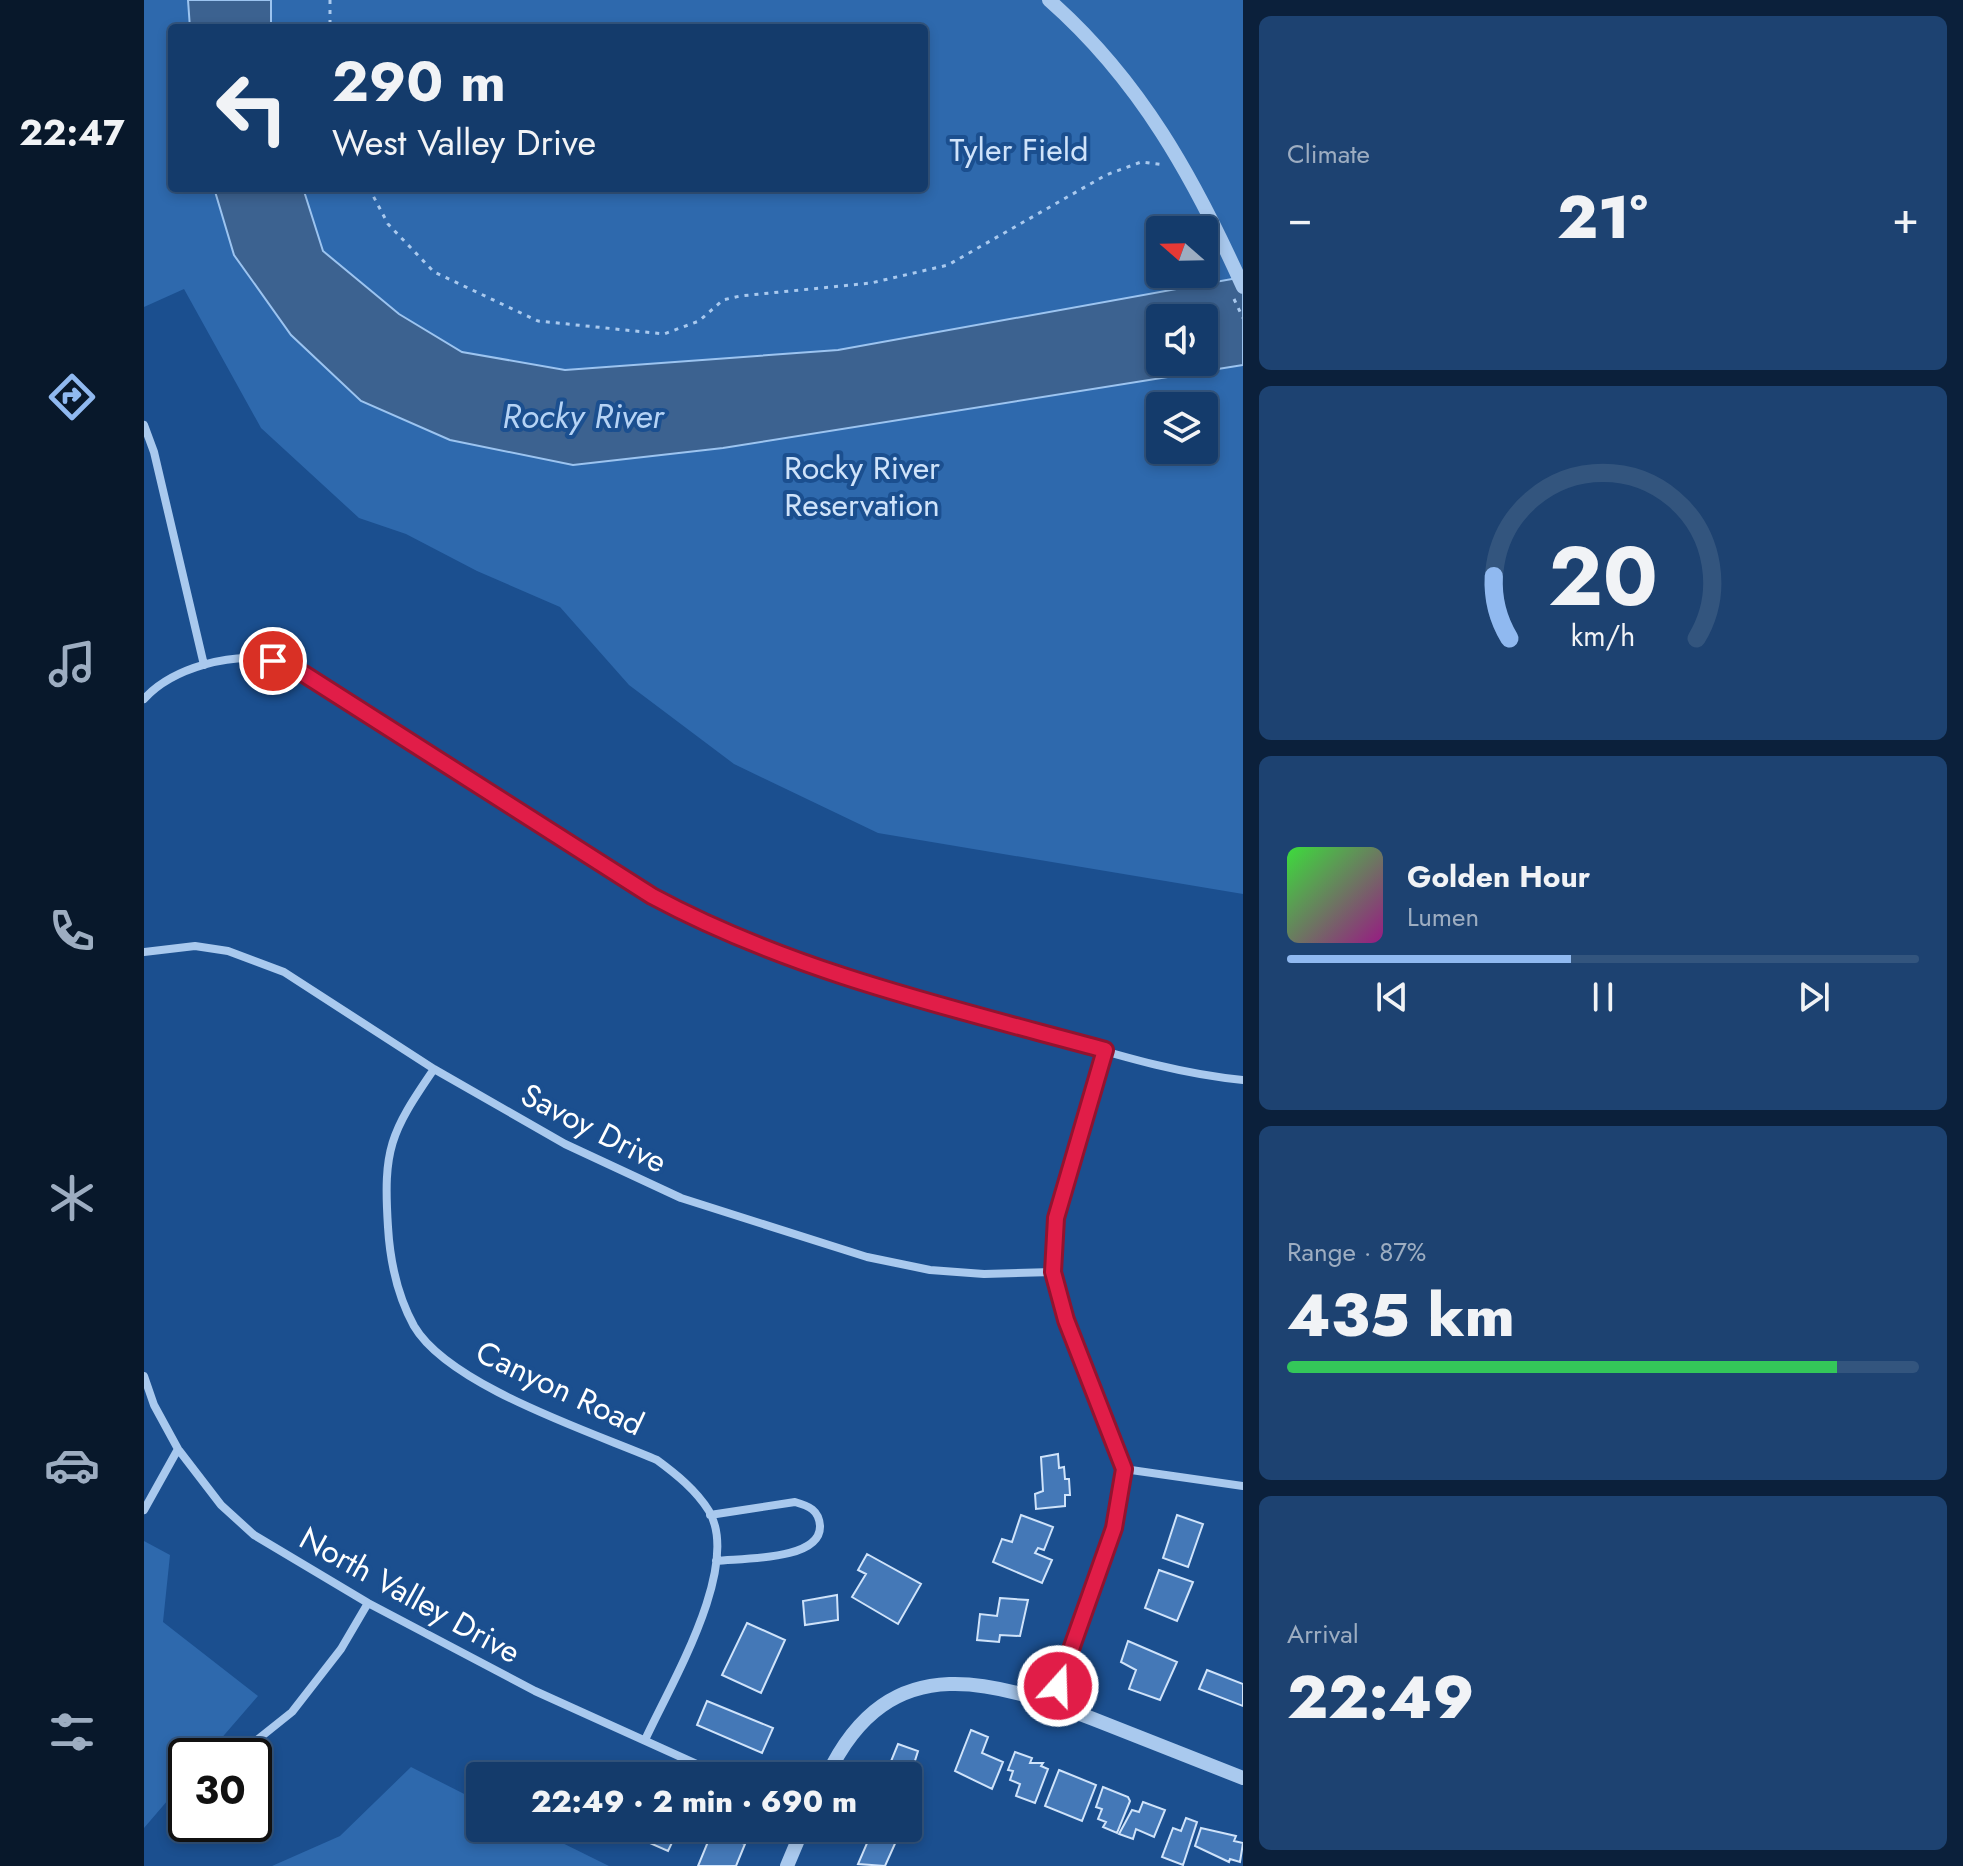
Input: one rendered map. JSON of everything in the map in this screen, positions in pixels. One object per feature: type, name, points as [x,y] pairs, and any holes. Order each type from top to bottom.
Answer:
[{"type":"street","points":[[1049,0],[1087,33],[1158,122],[1213,221],[1243,287]]},
{"type":"street","points":[[144,425],[154,452],[204,665]]},
{"type":"street","points":[[144,699],[158,684],[204,665],[273,661],[304,674],[652,896],[703,923],[834,974],[1181,1071],[1243,1080]]},
{"type":"street","name":"Savoy Drive","points":[[144,952],[195,946],[228,951],[284,972],[434,1069],[601,1164],[681,1198],[773,1230],[867,1257],[930,1270],[984,1274],[1053,1272]]},
{"type":"street","points":[[1052,1702],[1114,1528],[1124,1469],[1066,1320],[1053,1272],[1056,1218],[1105,1050]]},
{"type":"street","name":"Canyon Road","points":[[434,1069],[398,1121],[388,1150],[385,1179],[390,1264],[415,1326],[439,1354],[476,1381],[657,1460],[678,1475],[710,1515],[717,1537],[716,1561],[704,1609],[645,1740]]},
{"type":"street","name":"North Valley Drive","points":[[144,1376],[154,1405],[178,1449],[221,1505],[254,1535],[368,1603],[535,1691],[693,1762]]},
{"type":"street","points":[[144,1510],[178,1449]]},
{"type":"street","points":[[1124,1469],[1243,1486]]},
{"type":"street","points":[[710,1515],[795,1502],[817,1513],[820,1522],[819,1533],[812,1544],[799,1552],[716,1561]]},
{"type":"street","points":[[260,1738],[292,1712],[341,1649],[368,1603]]},
{"type":"street","points":[[834,1762],[864,1720],[891,1700],[929,1685],[969,1682],[1008,1688],[1052,1702],[1243,1778]]},
{"type":"street","points":[[787,1866],[797,1842]]},
{"type":"path","points":[[330,0],[330,24]]},
{"type":"path","points":[[371,192],[395,233],[434,272],[538,321],[664,334],[699,321],[723,300],[871,283],[948,265],[1106,175],[1141,162],[1169,166]]},
{"type":"green space","name":"Rocky River Reservation","points":[[144,0],[1243,0],[1243,894],[878,833],[734,764],[629,685],[560,607],[477,571],[406,534],[359,518],[261,428],[184,289],[144,307]]},
{"type":"green space","points":[[144,1541],[170,1555],[163,1622],[258,1696],[222,1738],[168,1738],[168,1800],[144,1828]]},
{"type":"green space","points":[[411,1767],[466,1795],[466,1842],[560,1842],[609,1866],[272,1866],[340,1836]]},
{"type":"water","points":[[188,0],[271,0],[271,24],[190,24]]},
{"type":"water","name":"Rocky River","points":[[215,192],[304,192],[323,251],[399,314],[462,352],[565,370],[838,350],[1182,288],[1218,288],[1218,282],[1243,277],[1243,365],[1218,369],[1218,304],[1146,304],[1146,376],[1174,376],[723,448],[573,465],[450,440],[361,401],[291,335],[234,255]]},
{"type":"building","points":[[1058,1454],[1059,1468],[1064,1467],[1065,1479],[1069,1479],[1070,1495],[1065,1495],[1065,1506],[1036,1509],[1035,1494],[1043,1491],[1041,1457]]},
{"type":"building","points":[[1021,1515],[1053,1527],[1044,1550],[1038,1548],[1035,1553],[1052,1560],[1042,1583],[993,1562],[1002,1539],[1012,1542]]},
{"type":"building","points":[[1177,1515],[1203,1524],[1188,1567],[1163,1558]]},
{"type":"building","points":[[867,1554],[921,1584],[898,1624],[852,1597],[866,1574],[858,1570]]},
{"type":"building","points":[[1159,1570],[1193,1582],[1177,1621],[1145,1608]]},
{"type":"building","points":[[837,1595],[838,1620],[805,1625],[803,1601]]},
{"type":"building","points":[[1000,1598],[1028,1600],[1020,1636],[1000,1635],[999,1642],[977,1640],[980,1614],[997,1616]]},
{"type":"building","points":[[747,1623],[785,1640],[761,1693],[722,1675]]},
{"type":"building","points":[[1128,1641],[1177,1662],[1160,1700],[1129,1689],[1136,1670],[1121,1662]]},
{"type":"building","points":[[1207,1670],[1243,1684],[1243,1706],[1199,1689]]},
{"type":"building","points":[[707,1701],[773,1728],[762,1753],[697,1725]]},
{"type":"building","points":[[971,1730],[988,1737],[982,1753],[1003,1762],[992,1789],[955,1771]]},
{"type":"building","points":[[898,1744],[918,1751],[915,1762],[891,1762]]},
{"type":"building","points":[[1015,1752],[1032,1758],[1030,1763],[1043,1763],[1041,1766],[1048,1769],[1035,1803],[1016,1796],[1020,1784],[1010,1780],[1013,1771],[1008,1770]]},
{"type":"building","points":[[1059,1770],[1096,1785],[1082,1821],[1045,1806]]},
{"type":"building","points":[[1103,1787],[1128,1797],[1130,1801],[1117,1833],[1103,1827],[1106,1822],[1098,1819],[1102,1809],[1096,1807]]},
{"type":"building","points":[[1143,1802],[1165,1810],[1154,1837],[1136,1829],[1133,1839],[1119,1834],[1132,1810],[1139,1812]]},
{"type":"building","points":[[1186,1818],[1197,1822],[1183,1865],[1162,1857],[1173,1828],[1181,1831]]},
{"type":"building","points":[[1201,1828],[1236,1836],[1234,1841],[1243,1843],[1240,1862],[1230,1859],[1229,1862],[1195,1846]]},
{"type":"building","points":[[648,1842],[672,1842],[668,1851]]},
{"type":"building","points":[[708,1842],[745,1844],[736,1866],[698,1866]]},
{"type":"building","points":[[868,1842],[896,1842],[885,1866],[858,1864]]},
{"type":"route","points":[[273,661],[304,674],[652,896],[703,923],[834,974],[1105,1050],[1056,1218],[1053,1272],[1066,1320],[1124,1469],[1114,1528],[1058,1686]]},
{"type":"park label","name":"Tyler Field","points":[[1019,150]]}]
